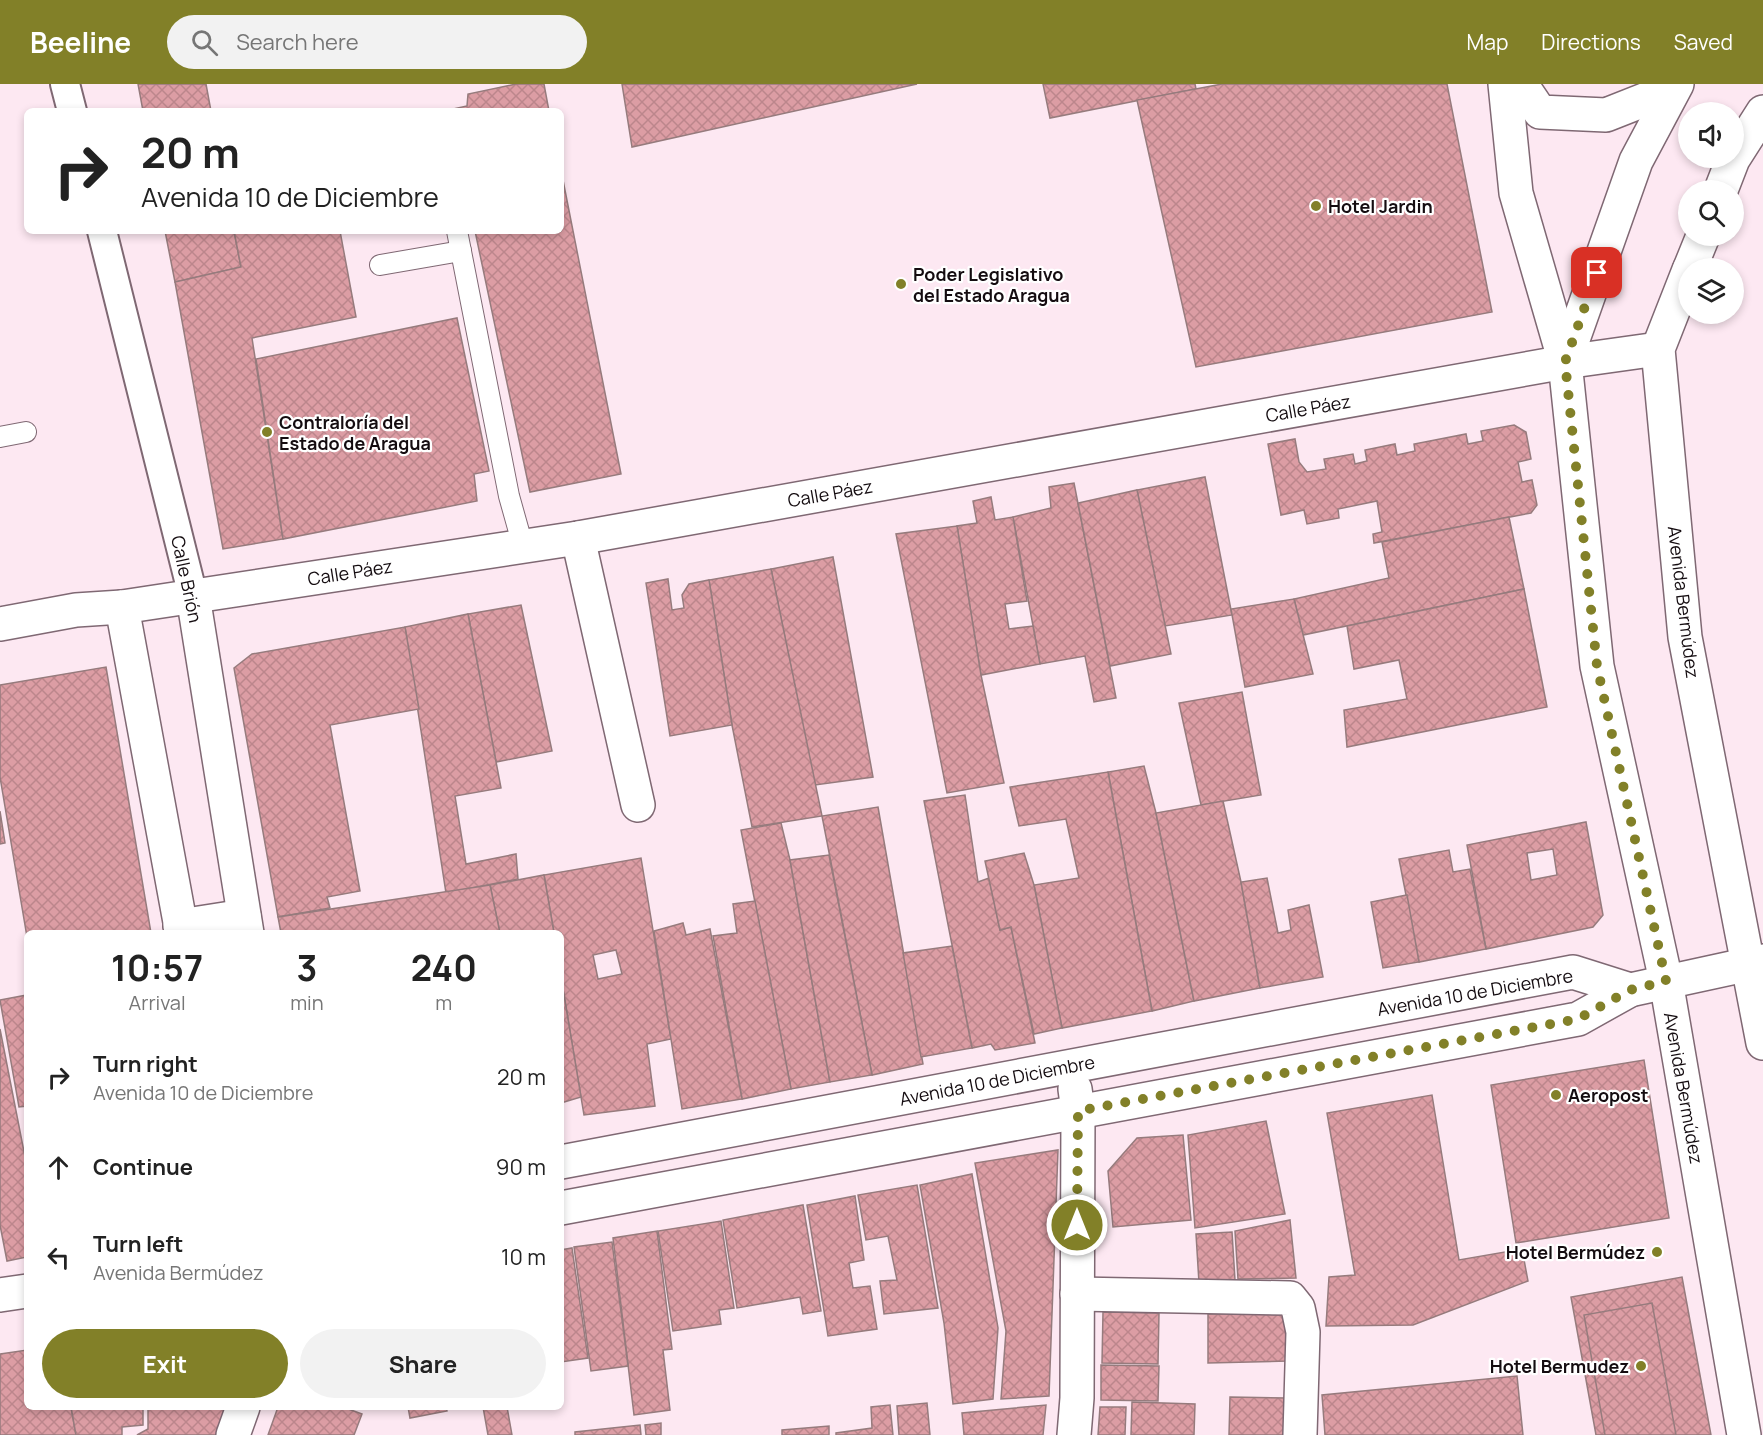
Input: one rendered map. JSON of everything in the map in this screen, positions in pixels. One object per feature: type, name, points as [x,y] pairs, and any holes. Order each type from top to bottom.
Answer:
[{"type":"street","points":[[65,84],[71,108]]},
{"type":"street","points":[[1505,84],[1516,193],[1565,362]]},
{"type":"street","points":[[1521,84],[1540,112],[1606,115],[1674,87]]},
{"type":"street","name":"Avenida Bermúdez","points":[[1674,87],[1636,161],[1565,362],[1597,666],[1666,981],[1744,1435]]},
{"type":"street","points":[[1725,180],[1733,159],[1763,112]]},
{"type":"street","name":"Calle Brión","points":[[103,234],[193,596],[245,924]]},
{"type":"street","name":"Avenida Bermúdez","points":[[1678,297],[1658,349],[1685,637],[1756,962],[1763,1043]]},
{"type":"street","name":"Calle Páez","points":[[0,624],[76,610],[122,607],[578,538],[1565,362],[1658,349]]},
{"type":"street","points":[[578,538],[638,805]]},
{"type":"street","points":[[122,607],[181,929],[245,924]]},
{"type":"street","points":[[564,1207],[1578,1019],[1630,990],[1756,962]]},
{"type":"street","name":"Avenida 10 de Diciembre","points":[[564,1161],[1573,972],[1630,990]]},
{"type":"street","points":[[1072,1066],[1078,1111],[1077,1398],[1074,1435]]},
{"type":"street","points":[[0,1295],[24,1291]]},
{"type":"street","points":[[1077,1294],[1290,1298],[1299,1308],[1303,1332],[1300,1435]]},
{"type":"street","points":[[233,1435],[242,1410]]},
{"type":"lane","points":[[458,234],[509,496],[523,546]]},
{"type":"lane","points":[[380,265],[461,251]]},
{"type":"lane","points":[[0,437],[26,432]]},
{"type":"building","points":[[138,84],[206,84],[210,108],[142,108]]},
{"type":"building","points":[[516,84],[544,84],[548,108],[458,108],[467,106],[468,94]]},
{"type":"building","points":[[622,84],[917,84],[632,147]]},
{"type":"building","points":[[1043,84],[1195,84],[1196,89],[1050,118]]},
{"type":"building","name":"Hotel Jardin","points":[[1222,84],[1447,84],[1492,312],[1196,367],[1137,100]]},
{"type":"building","points":[[564,185],[621,474],[530,492],[476,234],[564,234]]},
{"type":"building","points":[[166,234],[235,234],[241,267],[175,282]]},
{"type":"building","points":[[235,234],[341,234],[356,317],[252,338],[283,539],[223,549],[175,282],[241,267]]},
{"type":"building","points":[[457,318],[489,471],[474,474],[477,501],[283,539],[256,359]]},
{"type":"building","points":[[1514,425],[1526,432],[1531,459],[1518,462],[1522,482],[1532,480],[1537,505],[1531,513],[1374,543],[1373,534],[1382,532],[1377,501],[1338,509],[1339,518],[1307,524],[1304,510],[1281,515],[1268,444],[1295,439],[1299,462],[1307,472],[1326,469],[1324,459],[1353,454],[1355,464],[1367,461],[1365,450],[1395,444],[1397,455],[1415,451],[1414,444],[1466,434],[1468,444],[1483,441],[1481,431]]},
{"type":"building","points":[[1205,477],[1232,615],[1165,626],[1137,490]]},
{"type":"building","points":[[1074,483],[1116,698],[1094,702],[1085,656],[1040,664],[1013,517],[1051,508],[1049,487]]},
{"type":"building","points":[[1137,490],[1171,654],[1110,666],[1078,503]]},
{"type":"building","points":[[991,497],[995,520],[1013,517],[1027,601],[1005,604],[1009,629],[1033,626],[1040,664],[981,675],[957,526],[977,523],[973,501]]},
{"type":"building","points":[[1509,517],[1524,589],[1303,635],[1294,599],[1389,578],[1382,542]]},
{"type":"building","points":[[957,526],[981,675],[1004,783],[947,793],[896,534]]},
{"type":"building","points":[[833,557],[873,777],[815,785],[771,569]]},
{"type":"building","points":[[771,569],[822,816],[752,827],[732,725],[709,580]]},
{"type":"building","points":[[668,579],[672,610],[684,608],[682,595],[689,584],[709,580],[732,725],[670,736],[646,583]]},
{"type":"building","points":[[1524,589],[1547,707],[1347,747],[1344,710],[1407,699],[1399,660],[1354,669],[1347,626]]},
{"type":"building","points":[[1294,599],[1313,674],[1245,687],[1231,609]]},
{"type":"building","points":[[521,605],[552,751],[496,762],[468,614]]},
{"type":"building","points":[[468,614],[501,788],[455,796],[466,864],[516,854],[518,879],[446,893],[405,627]]},
{"type":"building","points":[[405,627],[419,709],[330,725],[360,891],[327,897],[330,908],[278,917],[234,668],[252,654]]},
{"type":"building","points":[[106,667],[150,930],[26,930],[0,777],[0,685]]},
{"type":"building","points":[[1242,692],[1261,795],[1201,805],[1179,703]]},
{"type":"building","points":[[1144,766],[1156,813],[1194,1001],[1152,1011],[1108,772]]},
{"type":"building","points":[[1108,772],[1152,1011],[1062,1028],[1034,885],[1079,878],[1066,819],[1019,826],[1010,787]]},
{"type":"building","points":[[965,795],[978,882],[989,878],[1000,930],[1011,927],[1035,1043],[995,1050],[991,1044],[972,1048],[924,801]]},
{"type":"building","points":[[1223,801],[1241,882],[1260,988],[1194,1001],[1156,813]]},
{"type":"building","points":[[878,807],[923,1064],[872,1075],[822,816]]},
{"type":"building","points":[[0,811],[5,843],[0,844]]},
{"type":"building","points":[[1586,822],[1603,915],[1593,927],[1486,949],[1467,845]],"holes":[[[1553,849],[1557,875],[1531,880],[1527,853]]]},
{"type":"building","points":[[781,823],[790,860],[830,1082],[791,1089],[741,830]]},
{"type":"building","points":[[1449,850],[1453,872],[1470,869],[1486,949],[1419,962],[1399,859]]},
{"type":"building","points":[[1024,853],[1034,885],[1062,1028],[1034,1034],[1011,927],[1000,930],[985,861]]},
{"type":"building","points":[[829,855],[872,1075],[830,1082],[790,860]]},
{"type":"building","points":[[641,858],[671,1039],[647,1044],[655,1106],[584,1115],[564,995],[564,930],[553,930],[544,875]],"holes":[[[616,950],[622,974],[598,979],[593,955]]]},
{"type":"building","points":[[544,875],[553,930],[499,930],[490,885]]},
{"type":"building","points":[[1267,878],[1278,933],[1291,930],[1288,910],[1309,905],[1323,977],[1260,988],[1241,882]]},
{"type":"building","points":[[490,885],[499,930],[280,930],[278,917]]},
{"type":"building","points":[[1407,895],[1419,962],[1383,968],[1371,902]]},
{"type":"building","points":[[755,901],[791,1089],[742,1099],[713,936],[737,933],[733,904]]},
{"type":"building","points":[[683,923],[686,935],[710,929],[742,1099],[682,1109],[654,931]]},
{"type":"building","points":[[952,946],[972,1048],[921,1057],[903,953]]},
{"type":"building","points":[[564,995],[581,1097],[564,1102]]},
{"type":"building","points":[[24,996],[24,1106],[19,1107],[0,1000]]},
{"type":"building","points":[[0,1029],[24,1152],[24,1258],[7,1261],[0,1225]]},
{"type":"building","points":[[1644,1060],[1669,1218],[1516,1243],[1491,1085]]},
{"type":"building","points":[[1432,1095],[1459,1260],[1522,1249],[1528,1281],[1413,1325],[1326,1326],[1329,1277],[1355,1275],[1327,1113]]},
{"type":"building","points":[[1266,1121],[1285,1214],[1195,1228],[1188,1135]]},
{"type":"building","points":[[1183,1135],[1191,1220],[1113,1227],[1108,1171],[1137,1138]]},
{"type":"building","points":[[1058,1150],[1049,1396],[1001,1399],[1006,1331],[975,1163]]},
{"type":"building","points":[[972,1174],[998,1328],[993,1399],[953,1404],[944,1323],[920,1185]]},
{"type":"building","points":[[917,1185],[938,1308],[884,1314],[880,1281],[897,1280],[888,1236],[866,1240],[858,1195]]},
{"type":"building","points":[[855,1196],[864,1260],[849,1263],[853,1288],[870,1286],[877,1329],[828,1336],[807,1205]]},
{"type":"building","points":[[803,1205],[821,1311],[803,1314],[800,1297],[737,1308],[723,1220]]},
{"type":"building","points":[[1290,1220],[1296,1278],[1238,1279],[1235,1231]]},
{"type":"building","points":[[721,1221],[734,1308],[719,1310],[721,1324],[673,1331],[658,1231]]},
{"type":"building","points":[[657,1231],[672,1349],[663,1350],[670,1410],[634,1415],[613,1238]]},
{"type":"building","points":[[1232,1232],[1235,1280],[1199,1283],[1196,1234]]},
{"type":"building","points":[[612,1242],[628,1366],[591,1371],[574,1247]]},
{"type":"building","points":[[572,1248],[588,1358],[564,1362],[564,1249]]},
{"type":"building","name":"Hotel Bermudez","points":[[1682,1277],[1711,1435],[1596,1435],[1571,1297]]},
{"type":"building","points":[[1652,1303],[1676,1435],[1605,1435],[1584,1315]]},
{"type":"building","points":[[1103,1312],[1159,1313],[1158,1364],[1102,1363]]},
{"type":"building","points":[[1287,1312],[1287,1361],[1208,1363],[1208,1314]]},
{"type":"building","points":[[24,1350],[24,1410],[72,1410],[76,1435],[0,1435],[0,1354]]},
{"type":"building","points":[[1101,1365],[1159,1366],[1158,1401],[1101,1400]]},
{"type":"building","points":[[1517,1376],[1523,1435],[1325,1435],[1322,1395]]},
{"type":"building","points":[[1230,1397],[1286,1398],[1285,1435],[1229,1435]]},
{"type":"building","points":[[1132,1402],[1195,1404],[1194,1435],[1131,1435]]},
{"type":"building","points":[[927,1403],[930,1435],[899,1435],[897,1406]]},
{"type":"building","points":[[890,1405],[893,1435],[836,1435],[836,1433],[872,1428],[871,1407]]},
{"type":"building","points":[[1046,1405],[1043,1435],[964,1435],[962,1413]]},
{"type":"building","points":[[1100,1407],[1126,1407],[1125,1435],[1098,1435]]},
{"type":"building","points":[[72,1410],[143,1410],[143,1425],[122,1427],[122,1435],[76,1435]]},
{"type":"building","points":[[148,1410],[230,1410],[220,1435],[137,1435],[148,1429]]},
{"type":"building","points":[[277,1410],[351,1410],[362,1414],[354,1435],[268,1435]]},
{"type":"building","points":[[409,1410],[447,1411],[410,1418]]},
{"type":"building","points":[[484,1410],[508,1410],[512,1435],[488,1435]]},
{"type":"building","points":[[661,1423],[661,1435],[646,1435],[645,1425]]},
{"type":"building","points":[[640,1425],[641,1435],[575,1435],[575,1432]]},
{"type":"building","points":[[829,1426],[829,1435],[782,1435],[782,1430]]},
{"type":"place","name":"Hotel Jardin","points":[[1316,206]]},
{"type":"place","name":"Poder Legislativo del Estado Aragua","points":[[901,284]]},
{"type":"place","name":"Contraloría del Estado de Aragua","points":[[267,432]]},
{"type":"place","name":"Aeropost","points":[[1556,1095]]},
{"type":"place","name":"Hotel Bermúdez","points":[[1657,1252]]},
{"type":"place","name":"Hotel Bermudez","points":[[1641,1366]]},
{"type":"route","points":[[1077,1225],[1078,1111],[1578,1019],[1630,990],[1666,981],[1597,666],[1565,362],[1597,273]]}]
